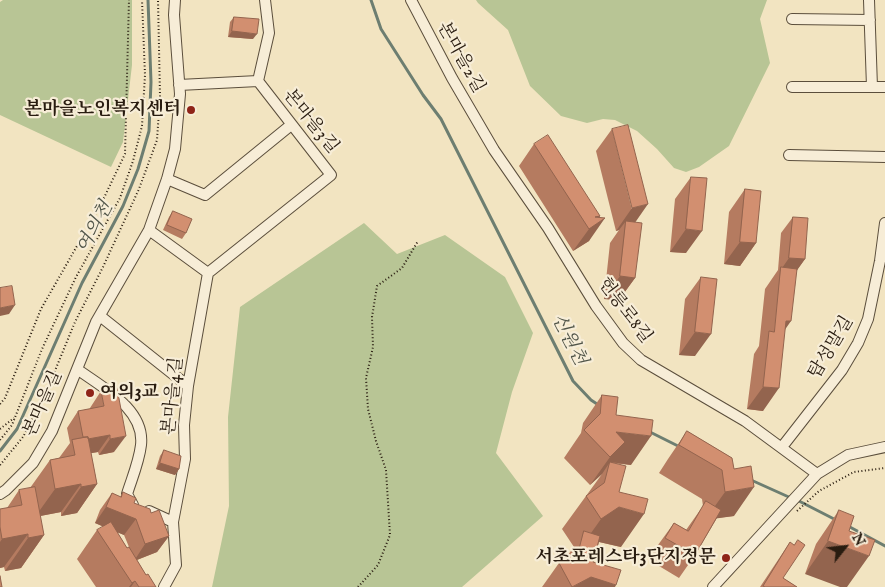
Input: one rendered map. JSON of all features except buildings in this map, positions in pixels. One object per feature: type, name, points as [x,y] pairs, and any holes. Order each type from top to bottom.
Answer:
[{"type":"street","name":"본마을길","points":[[0,494],[33,463],[52,431],[96,322],[149,230],[167,179],[175,149],[182,85],[174,15],[175,0]]},
{"type":"street","points":[[182,85],[258,81],[270,33],[265,0]]},
{"type":"street","name":"본마을2길","points":[[411,0],[452,78],[483,130]]},
{"type":"street","points":[[869,0],[872,87]]},
{"type":"street","points":[[792,19],[870,20]]},
{"type":"street","name":"본마을3길","points":[[208,273],[331,174],[258,81]]},
{"type":"street","points":[[792,87],[885,87]]},
{"type":"street","points":[[167,179],[205,195],[291,125]]},
{"type":"street","name":"헌릉로8길","points":[[483,130],[494,150],[548,228],[596,306],[623,343],[640,360],[745,421],[817,474]]},
{"type":"street","points":[[789,155],[885,157]]},
{"type":"street","name":"탑성말길","points":[[782,447],[842,370],[858,343],[868,319],[880,261],[885,223]]},
{"type":"street","points":[[149,230],[208,273]]},
{"type":"street","name":"본마을4길","points":[[164,587],[176,565],[173,522],[185,459],[184,425],[188,386],[208,273]]},
{"type":"street","points":[[100,316],[188,386]]},
{"type":"street","points":[[77,369],[130,409],[139,424],[141,447],[127,494],[129,500],[133,506],[173,522]]},
{"type":"street","points":[[713,587],[817,474],[848,456],[885,447]]},
{"type":"path","points":[[0,404],[5,398],[41,309],[101,204],[125,154],[129,0]]},
{"type":"path","points":[[0,440],[16,417],[42,349],[76,277],[120,198],[133,161],[142,126],[144,83],[142,0]]},
{"type":"path","points":[[0,465],[23,437],[45,395],[75,322],[139,189],[156,140],[160,96],[158,0]]},
{"type":"path","points":[[358,587],[378,565],[390,535],[386,470],[368,409],[366,378],[373,347],[372,317],[377,286],[402,268],[418,241]]},
{"type":"path","points":[[0,429],[16,417]]},
{"type":"path","points":[[793,515],[819,491],[854,472],[885,468]]},
{"type":"green space","points":[[3,0],[132,0],[132,65],[123,142],[111,167],[0,115],[0,2]]},
{"type":"green space","points":[[476,0],[767,0],[760,19],[770,63],[729,146],[699,167],[686,172],[674,168],[637,131],[615,120],[603,119],[587,123],[561,116],[530,86],[508,30]]},
{"type":"green space","points":[[364,223],[397,254],[445,235],[505,277],[533,333],[512,392],[496,453],[543,516],[462,587],[212,587],[229,506],[228,417],[240,307]]},
{"type":"waterway","name":"여의천","points":[[0,451],[17,429],[82,283],[123,206],[138,169],[149,131],[151,82],[148,0]]},
{"type":"waterway","name":"신원천","points":[[371,0],[381,29],[423,95],[441,119],[573,381],[591,400],[600,406]]},
{"type":"waterway","name":"신원천","points":[[650,432],[680,447]]},
{"type":"waterway","name":"신원천","points":[[751,480],[791,498]]},
{"type":"waterway","name":"신원천","points":[[797,500],[836,520]]},
{"type":"waterway","name":"신원천","points":[[848,526],[885,546]]},
{"type":"place","name":"본마을노인복지센터","points":[[191,110]]},
{"type":"place","name":"여의3교","points":[[90,393]]},
{"type":"place","name":"서초포레스타3단지정문","points":[[726,558]]}]
